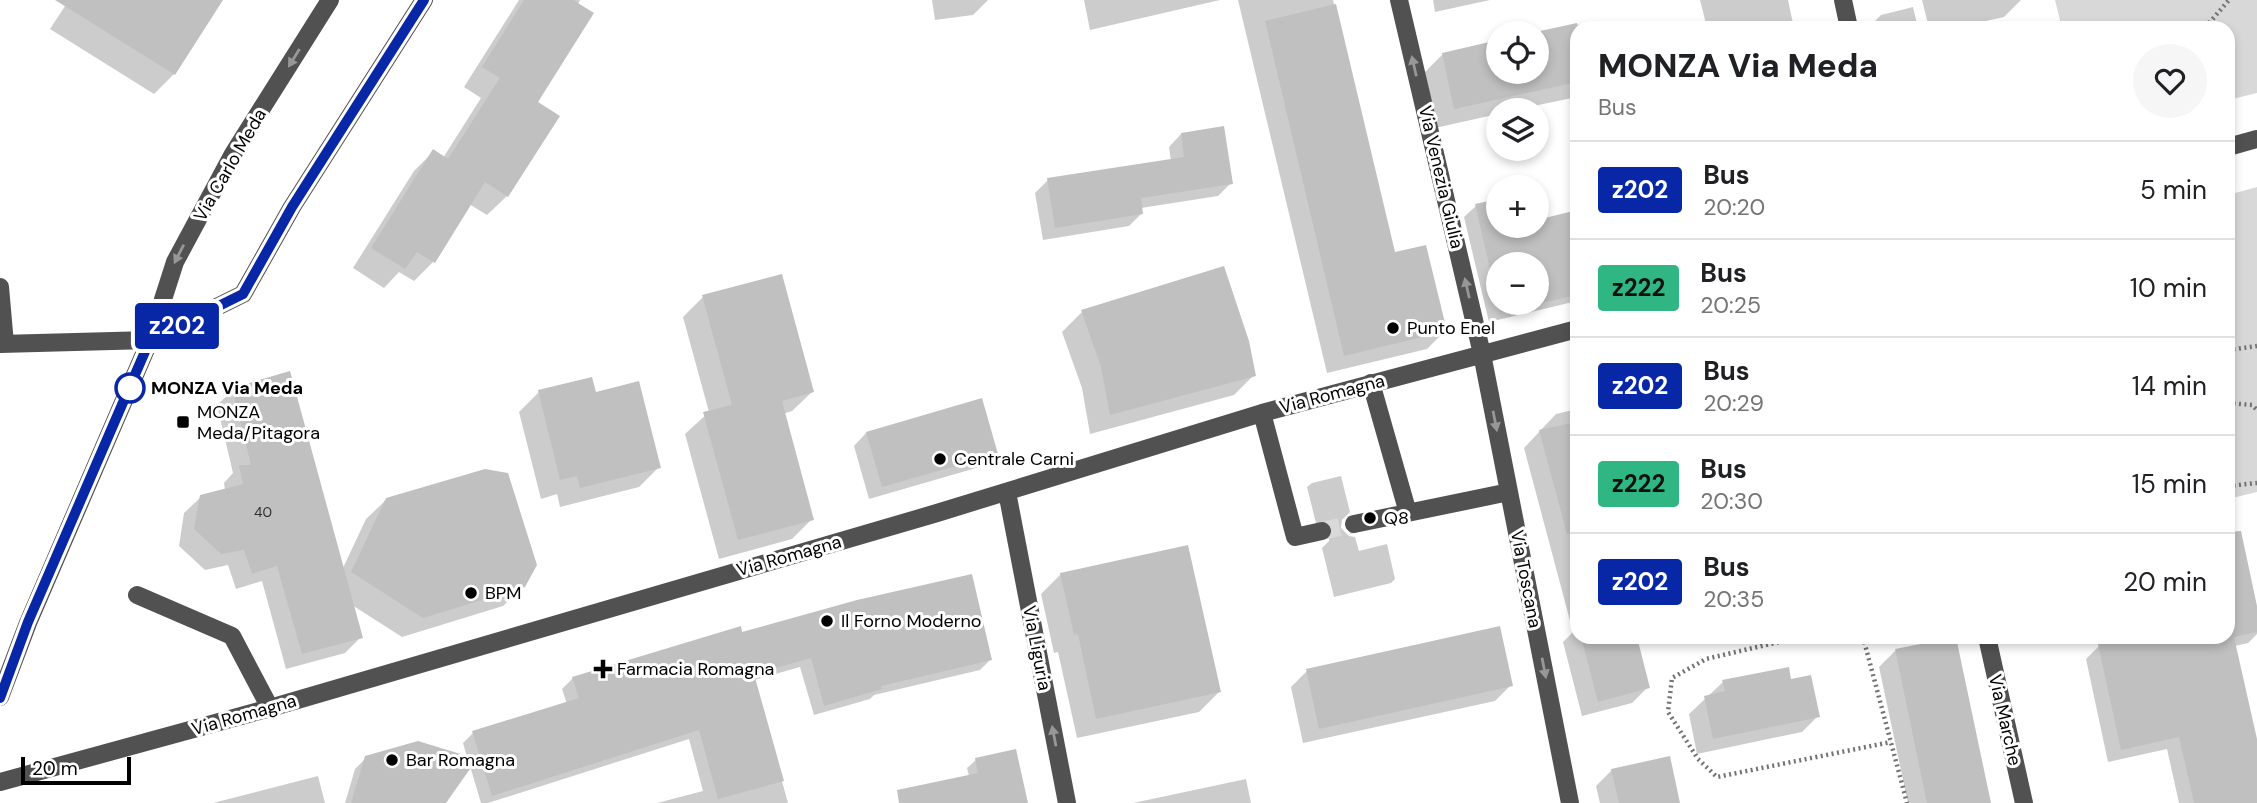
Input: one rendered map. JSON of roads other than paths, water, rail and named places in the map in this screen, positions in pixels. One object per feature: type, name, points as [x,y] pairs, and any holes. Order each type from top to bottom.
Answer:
[{"type":"street","name":"Via Carlo Meda","points":[[0,697],[28,622],[150,340],[175,262],[233,154],[330,0]]},
{"type":"street","points":[[0,287],[3,344],[150,340],[243,294],[292,207],[424,0]]},
{"type":"street","name":"Via Venezia Giulia","points":[[1399,0],[1482,354]]},
{"type":"street","points":[[1843,0],[1848,21]]},
{"type":"street","points":[[2235,146],[2257,139]]},
{"type":"street","name":"Via Romagna","points":[[0,782],[270,708],[1007,492],[1262,413],[1570,331]]},
{"type":"street","name":"Via Toscana","points":[[1482,354],[1570,803]]},
{"type":"street","points":[[1371,383],[1408,513]]},
{"type":"street","points":[[1262,413],[1295,537],[1322,531]]},
{"type":"street","name":"Via Liguria","points":[[1007,492],[1067,803]]},
{"type":"street","points":[[1354,524],[1509,492]]},
{"type":"street","points":[[138,595],[232,636],[270,708]]},
{"type":"street","name":"Via Marche","points":[[1989,644],[2024,803]]},
{"type":"tunnel","points":[[1322,531],[1354,524]]},
{"type":"place","name":"Punto Enel","points":[[1393,328]]},
{"type":"place","name":"MONZA Via Meda","points":[[130,388]]},
{"type":"place","name":"MONZA Meda/Pitagora","points":[[183,422]]},
{"type":"place","name":"Centrale Carni","points":[[940,459]]},
{"type":"place","name":"Q8","points":[[1370,518]]},
{"type":"place","name":"BPM","points":[[471,593]]},
{"type":"place","name":"Il Forno Moderno","points":[[827,621]]},
{"type":"place","name":"Farmacia Romagna","points":[[603,669]]},
{"type":"place","name":"Bar Romagna","points":[[392,760]]}]
